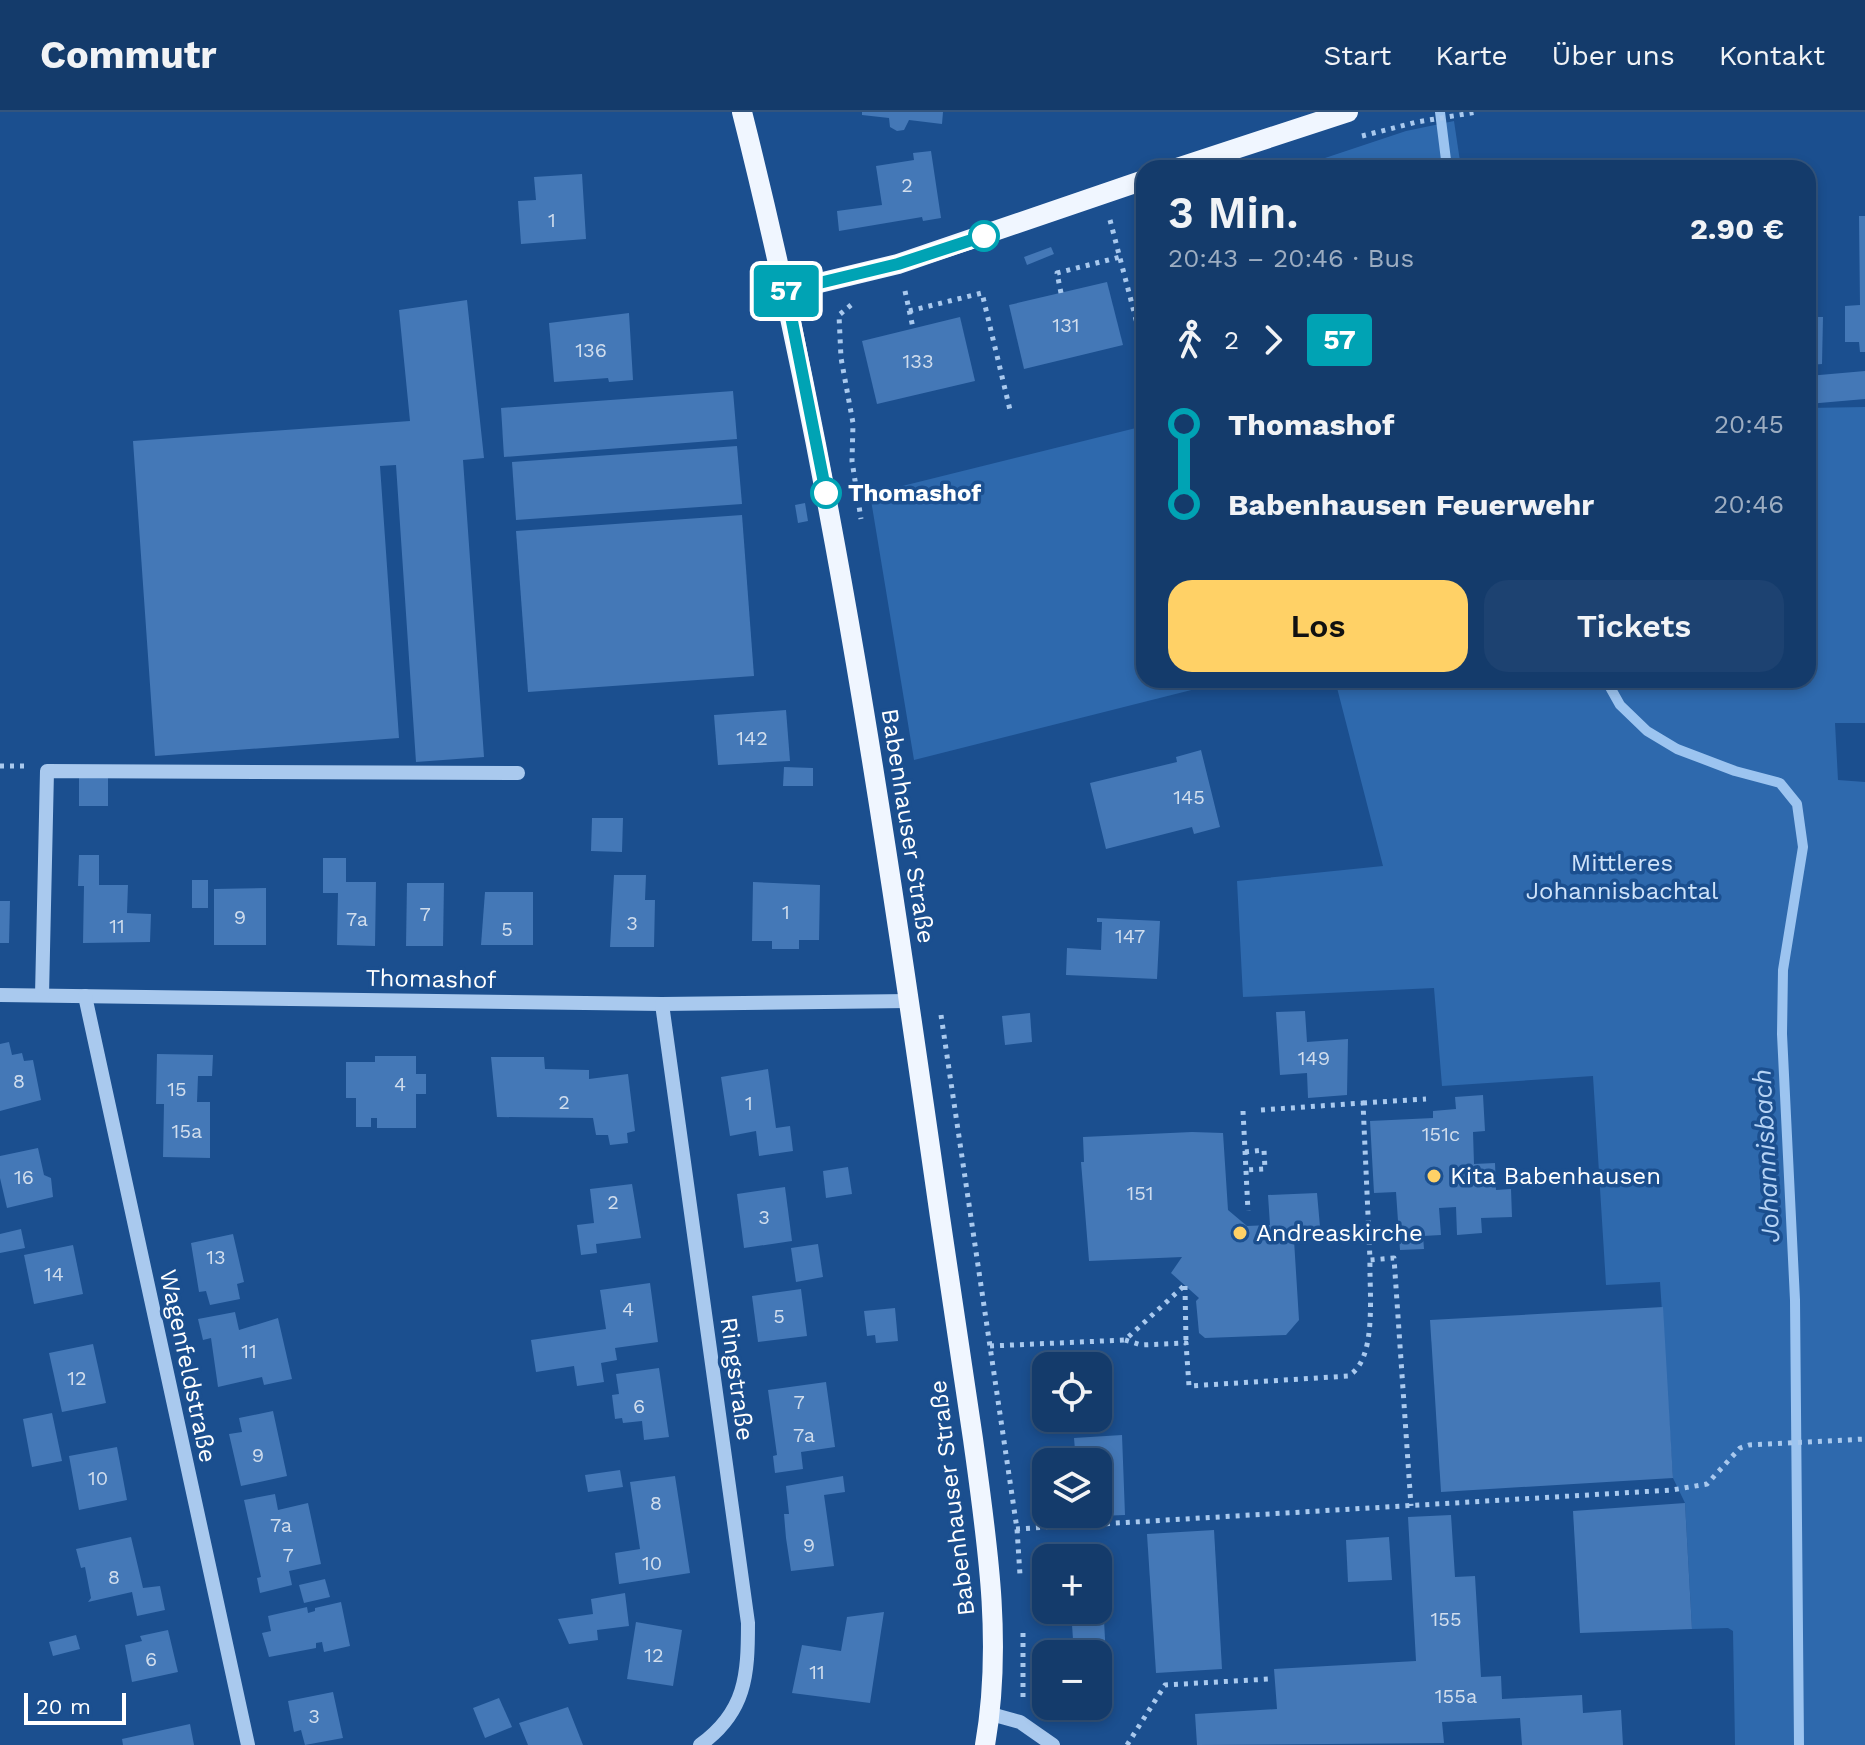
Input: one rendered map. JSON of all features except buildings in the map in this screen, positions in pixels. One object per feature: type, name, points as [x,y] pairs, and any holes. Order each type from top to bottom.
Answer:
[{"type":"main road","name":"Babenhauser Straße","points":[[742,112],[786,291],[847,608],[909,1001],[986,1530],[995,1678],[985,1745]]},
{"type":"main road","points":[[1201,160],[1348,112]]},
{"type":"main road","points":[[786,291],[898,264],[1136,183]]},
{"type":"street","points":[[42,995],[47,771],[97,768],[518,773]]},
{"type":"street","name":"Thomashof","points":[[0,995],[662,1004],[909,1001]]},
{"type":"street","name":"Wagenfeldstraße","points":[[85,996],[248,1745]]},
{"type":"street","name":"Ringstraße","points":[[662,1004],[748,1623],[748,1670],[735,1712],[700,1745]]},
{"type":"street","points":[[991,1714],[1020,1722],[1053,1745]]},
{"type":"path","points":[[1417,122],[1477,112]]},
{"type":"path","points":[[1110,220],[1136,319]]},
{"type":"path","points":[[1061,293],[1057,273],[1120,257]]},
{"type":"path","points":[[905,291],[913,328]]},
{"type":"path","points":[[909,311],[982,293],[1010,410]]},
{"type":"path","points":[[1261,1110],[1426,1099]]},
{"type":"path","points":[[1125,1340],[1185,1285],[1189,1386],[1348,1376],[1357,1371],[1367,1355],[1370,1260],[1363,1103]]},
{"type":"path","points":[[1243,1111],[1248,1211]]},
{"type":"path","points":[[1245,1152],[1264,1150],[1265,1169],[1246,1170]]},
{"type":"path","points":[[1370,1260],[1394,1258],[1411,1506]]},
{"type":"path","points":[[990,1346],[1125,1340],[1141,1345],[1186,1343]]},
{"type":"path","points":[[1017,1529],[1672,1490],[1707,1484],[1740,1448],[1770,1443],[1865,1439]]},
{"type":"path","points":[[1127,1745],[1165,1685],[1269,1679]]},
{"type":"green space","points":[[1454,121],[1460,160],[1319,160],[1406,131]]},
{"type":"green space","name":"Mittleres Johannisbachtal","points":[[1865,407],[1865,723],[1835,723],[1838,780],[1865,782],[1865,1745],[1735,1745],[1733,1631],[1728,1628],[1692,1629],[1685,1503],[1673,1478],[1660,1282],[1606,1285],[1593,1076],[1442,1086],[1434,988],[1243,997],[1237,881],[1383,866],[1337,688],[1816,688],[1816,408]]},
{"type":"green space","points":[[1136,428],[1136,688],[1199,688],[914,760],[870,494]]},
{"type":"waterway","name":"Johannisbach","points":[[1440,112],[1446,160]]},
{"type":"waterway","name":"Johannisbach","points":[[1610,688],[1620,705],[1647,731],[1677,749],[1735,771],[1780,783],[1797,804],[1803,847],[1783,970],[1782,1034],[1795,1300],[1799,1745]]},
{"type":"bus line","name":"57","points":[[826,493],[786,291],[898,264],[984,236]]},
{"type":"place","name":"Thomashof","points":[[826,493]]},
{"type":"place","name":"Kita Babenhausen","points":[[1434,1176]]},
{"type":"place","name":"Andreaskirche","points":[[1240,1233]]}]
